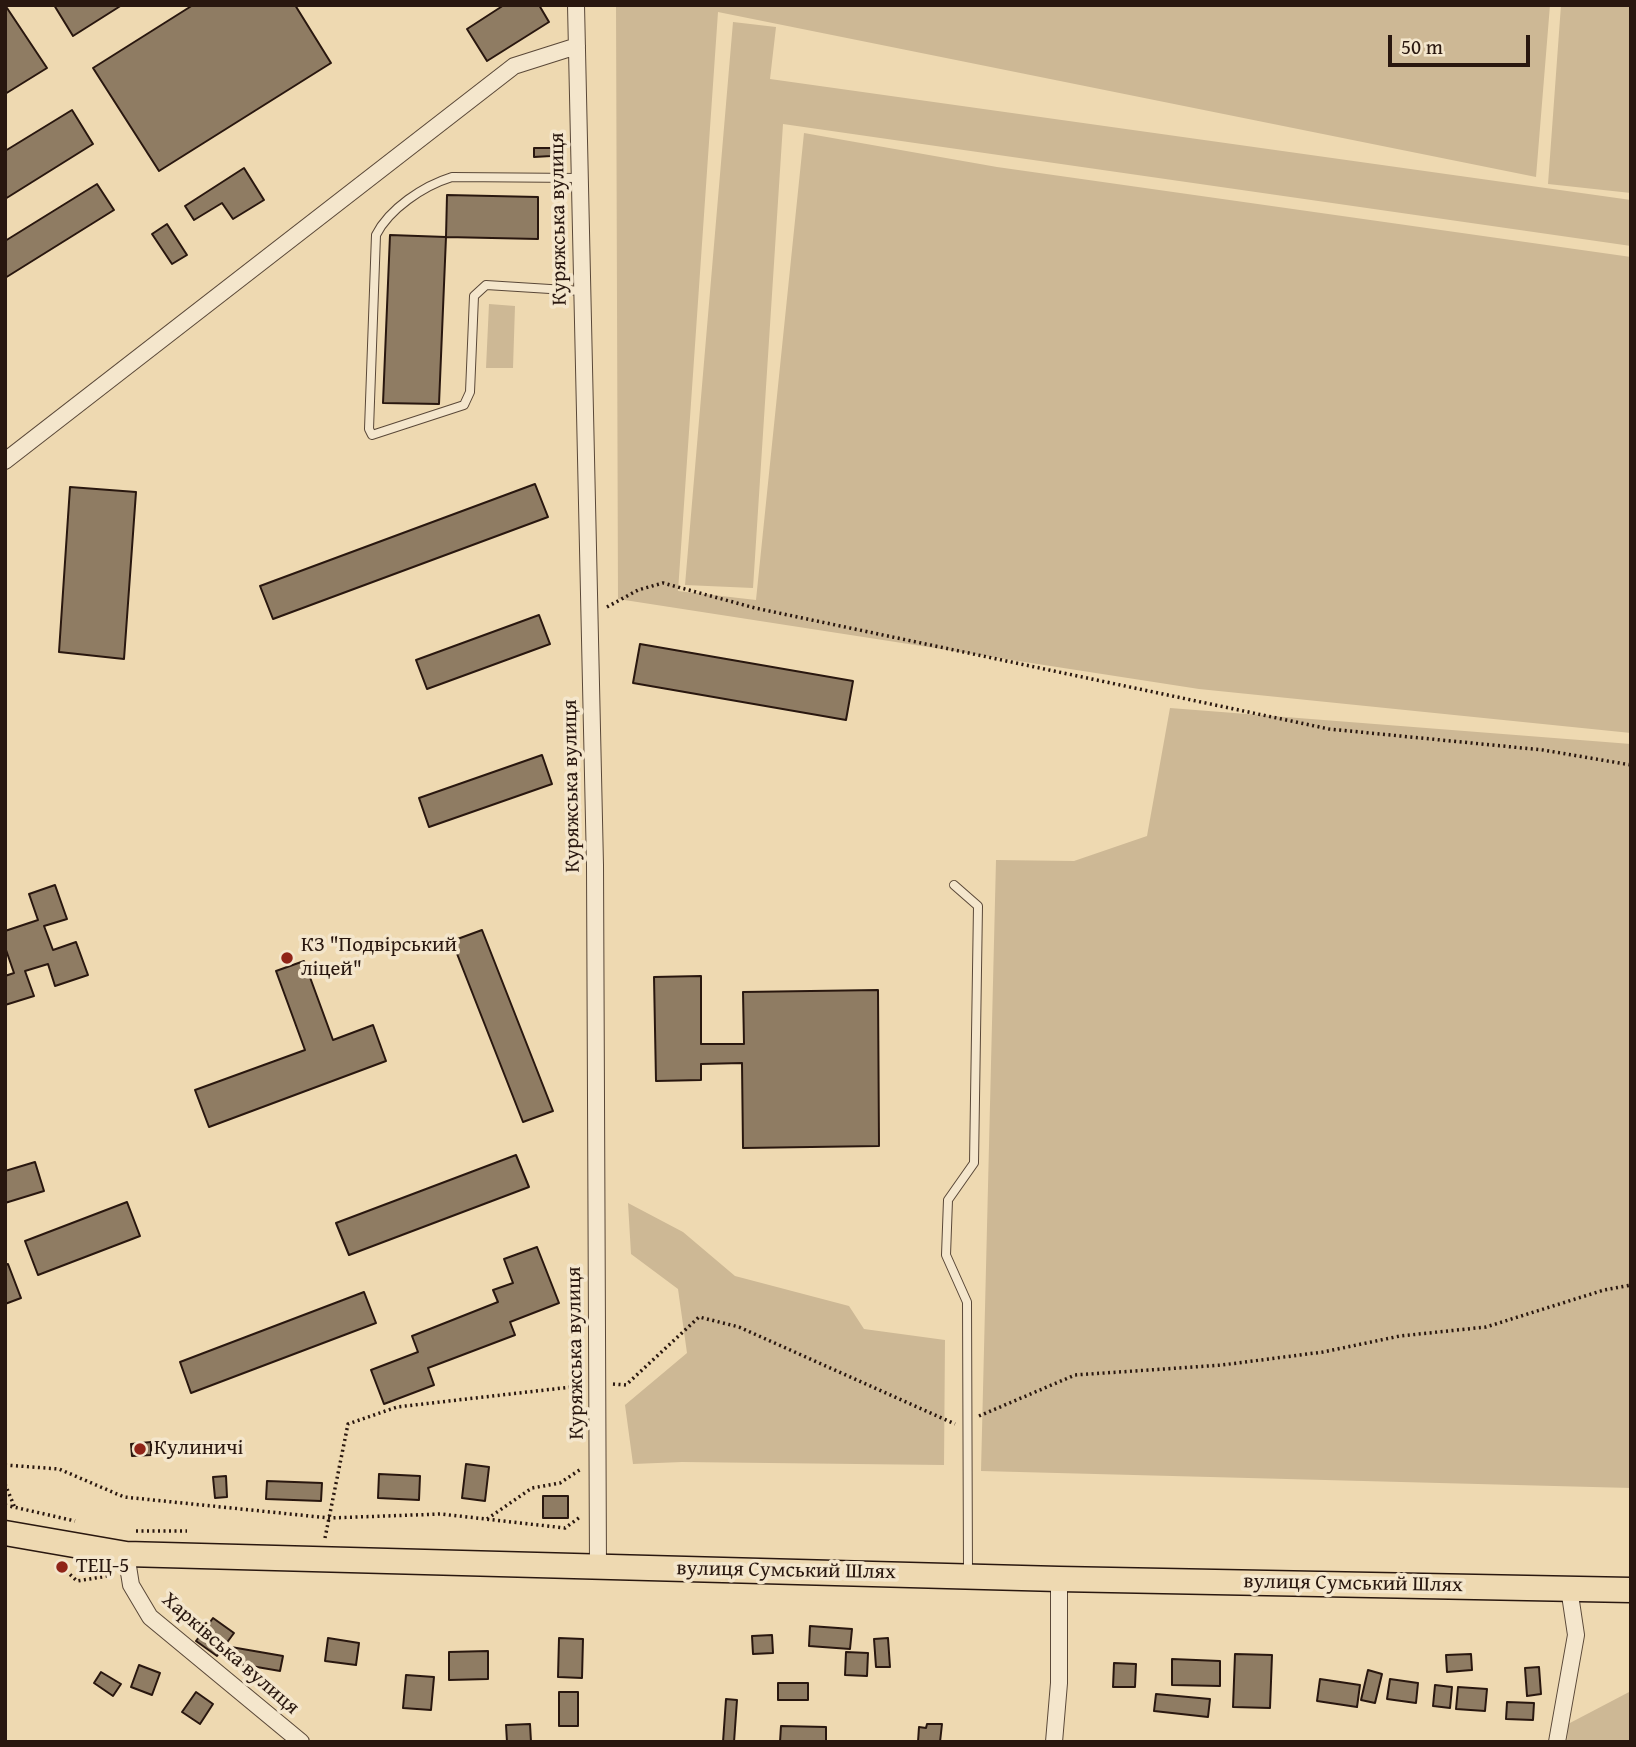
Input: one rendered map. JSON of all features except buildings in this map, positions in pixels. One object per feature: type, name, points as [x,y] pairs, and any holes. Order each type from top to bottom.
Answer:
[{"type":"main road","name":"вулиця Сумський Шлях","points":[[5,1533],[126,1554],[1059,1579],[1631,1590]]},
{"type":"street","name":"Куряжська вулиця","points":[[576,5],[595,865],[600,1502],[598,1567]]},
{"type":"street","points":[[5,461],[514,66],[577,46]]},
{"type":"street","name":"Харківська вулиця","points":[[126,1554],[131,1585],[150,1617],[301,1742]]},
{"type":"street","points":[[1054,1742],[1059,1683],[1059,1579]]},
{"type":"street","points":[[1557,1742],[1576,1635],[1569,1588]]},
{"type":"lane","points":[[580,178],[452,177],[433,183],[383,221],[376,236],[369,429],[372,435],[464,405],[470,392],[474,296],[486,285],[582,291]]},
{"type":"lane","points":[[954,885],[978,906],[974,1163],[948,1200],[946,1255],[967,1302],[968,1576]]},
{"type":"path","points":[[589,617],[638,590],[663,583],[755,608],[1329,729],[1544,750],[1631,765]]},
{"type":"path","points":[[321,1558],[348,1424],[397,1407],[598,1383],[625,1385],[699,1317],[739,1327],[928,1414],[958,1424],[1074,1375],[1222,1365],[1323,1352],[1400,1336],[1486,1327],[1604,1290],[1631,1285]]},
{"type":"path","points":[[485,1520],[531,1488],[560,1483],[585,1466],[599,1444]]},
{"type":"path","points":[[5,1465],[59,1469],[124,1497],[330,1518],[441,1514],[565,1528],[600,1502]]},
{"type":"path","points":[[5,1484],[15,1508]]},
{"type":"path","points":[[5,1505],[81,1523]]},
{"type":"shaded area","points":[[616,5],[1550,5],[1536,177],[718,12],[678,591],[756,600],[804,133],[997,167],[1631,257],[1631,733],[1199,689],[618,599]]},
{"type":"shaded area","points":[[1561,5],[1631,5],[1631,193],[1548,184]]},
{"type":"shaded area","points":[[733,22],[776,27],[770,79],[1631,200],[1631,246],[783,124],[753,588],[685,585]]},
{"type":"shaded area","points":[[489,304],[515,306],[513,368],[486,368]]},
{"type":"shaded area","points":[[1170,708],[1631,744],[1631,1488],[981,1471],[996,860],[1074,861],[1147,836]]},
{"type":"shaded area","points":[[628,1203],[683,1232],[735,1276],[849,1306],[864,1329],[945,1340],[944,1465],[682,1462],[633,1464],[625,1405],[687,1353],[678,1289],[631,1254]]},
{"type":"shaded area","points":[[1631,1691],[1631,1742],[1567,1742],[1568,1724]]},
{"type":"place","name":"КЗ \"Подвірський ліцей\"","points":[[287,958]]},
{"type":"place","name":"Кулиничі","points":[[140,1449]]},
{"type":"place","name":"ТЕЦ-5","points":[[62,1567]]}]
